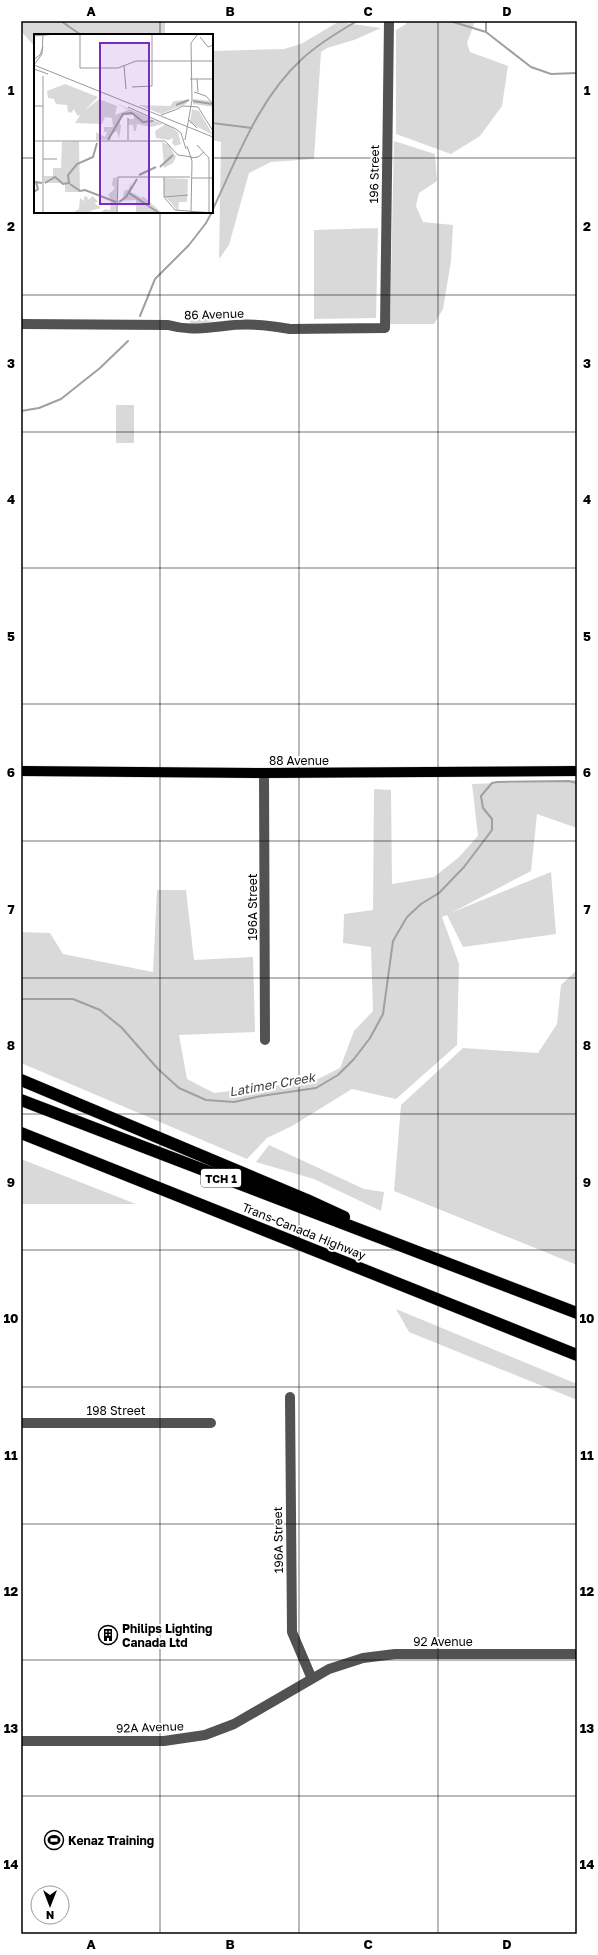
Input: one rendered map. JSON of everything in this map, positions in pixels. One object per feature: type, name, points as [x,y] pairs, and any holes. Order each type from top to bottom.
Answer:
[{"type":"highway","points":[[21,1080],[307,1200],[421,1253]]},
{"type":"highway","name":"Trans-Canada Highway","points":[[21,1100],[577,1314]]},
{"type":"highway","name":"Trans-Canada Highway","points":[[22,1134],[577,1355]]},
{"type":"main road","name":"88 Avenue","points":[[21,771],[264,773],[577,771]]},
{"type":"street","name":"196 Street","points":[[385,328],[389,21]]},
{"type":"street","name":"86 Avenue","points":[[21,324],[164,324],[181,329],[209,329],[224,326],[276,326],[290,329],[385,328]]},
{"type":"street","name":"196A Street","points":[[264,773],[265,1040]]},
{"type":"street","name":"196A Street","points":[[290,1397],[292,1632],[312,1679]]},
{"type":"street","name":"198 Street","points":[[21,1423],[212,1423]]},
{"type":"street","name":"92 Avenue","points":[[312,1679],[350,1661],[384,1655],[577,1654]]},
{"type":"street","name":"92A Avenue","points":[[21,1741],[164,1741],[206,1735],[234,1724],[312,1679]]},
{"type":"shaded area","points":[[21,21],[165,21],[165,34],[34,34],[34,46],[21,31]]},
{"type":"shaded area","points":[[406,21],[475,21],[467,43],[470,52],[508,66],[502,106],[480,136],[451,154],[396,134],[396,30],[406,24]]},
{"type":"shaded area","points":[[338,22],[381,28],[354,40],[327,48],[321,52],[314,159],[271,162],[249,173],[229,245],[219,259],[221,142],[213,140],[213,51],[284,49],[301,44]]},
{"type":"shaded area","points":[[394,141],[435,154],[437,181],[419,193],[416,206],[423,222],[453,225],[451,261],[443,309],[434,324],[390,324]]},
{"type":"shaded area","points":[[378,228],[376,318],[314,319],[314,230]]},
{"type":"shaded area","points":[[188,316],[219,316],[219,319],[205,323],[192,324],[188,320]]},
{"type":"shaded area","points":[[116,405],[134,405],[134,443],[116,443]]},
{"type":"shaded area","points":[[577,780],[577,828],[537,814],[531,871],[453,912],[551,872],[556,934],[463,947],[447,915],[442,917],[459,964],[457,1045],[396,1099],[352,1089],[292,1126],[267,1138],[247,1159],[21,1063],[21,932],[50,933],[63,954],[153,972],[157,890],[186,890],[194,960],[253,957],[255,1032],[179,1035],[187,1079],[214,1093],[314,1081],[340,1068],[354,1031],[373,1011],[371,947],[343,943],[344,914],[373,910],[374,789],[391,790],[392,884],[434,877],[458,858],[478,836],[472,784]]},
{"type":"shaded area","points":[[577,970],[577,1265],[394,1191],[401,1105],[463,1048],[538,1053],[557,1024],[561,985]]},
{"type":"shaded area","points":[[269,1145],[364,1189],[384,1192],[381,1211],[314,1179],[256,1162]]},
{"type":"shaded area","points":[[21,1159],[136,1204],[21,1204]]},
{"type":"shaded area","points":[[396,1309],[577,1384],[577,1400],[409,1332]]},
{"type":"waterway","points":[[61,21],[80,34]]},
{"type":"waterway","points":[[213,209],[250,130],[273,92],[302,59],[315,48],[328,38],[357,21]]},
{"type":"waterway","points":[[450,21],[486,32],[531,67],[551,74],[577,73]]},
{"type":"waterway","points":[[486,21],[486,32]]},
{"type":"waterway","points":[[213,123],[252,128]]},
{"type":"waterway","points":[[140,316],[155,279],[189,245],[206,223],[211,213]]},
{"type":"waterway","points":[[21,411],[39,408],[61,399],[100,368],[128,341]]},
{"type":"waterway","name":"Latimer Creek","points":[[21,999],[73,999],[100,1010],[122,1028],[158,1069],[179,1088],[206,1100],[234,1102],[261,1096],[316,1088],[338,1075],[354,1059],[370,1038],[383,1014],[393,941],[407,917],[421,904],[439,893],[464,867],[492,830],[492,819],[483,808],[481,796],[492,783],[569,781],[577,783]]},
{"type":"place","name":"Philips Lighting Canada Ltd","points":[[108,1635]]},
{"type":"place","name":"Kenaz Training","points":[[54,1840]]}]
